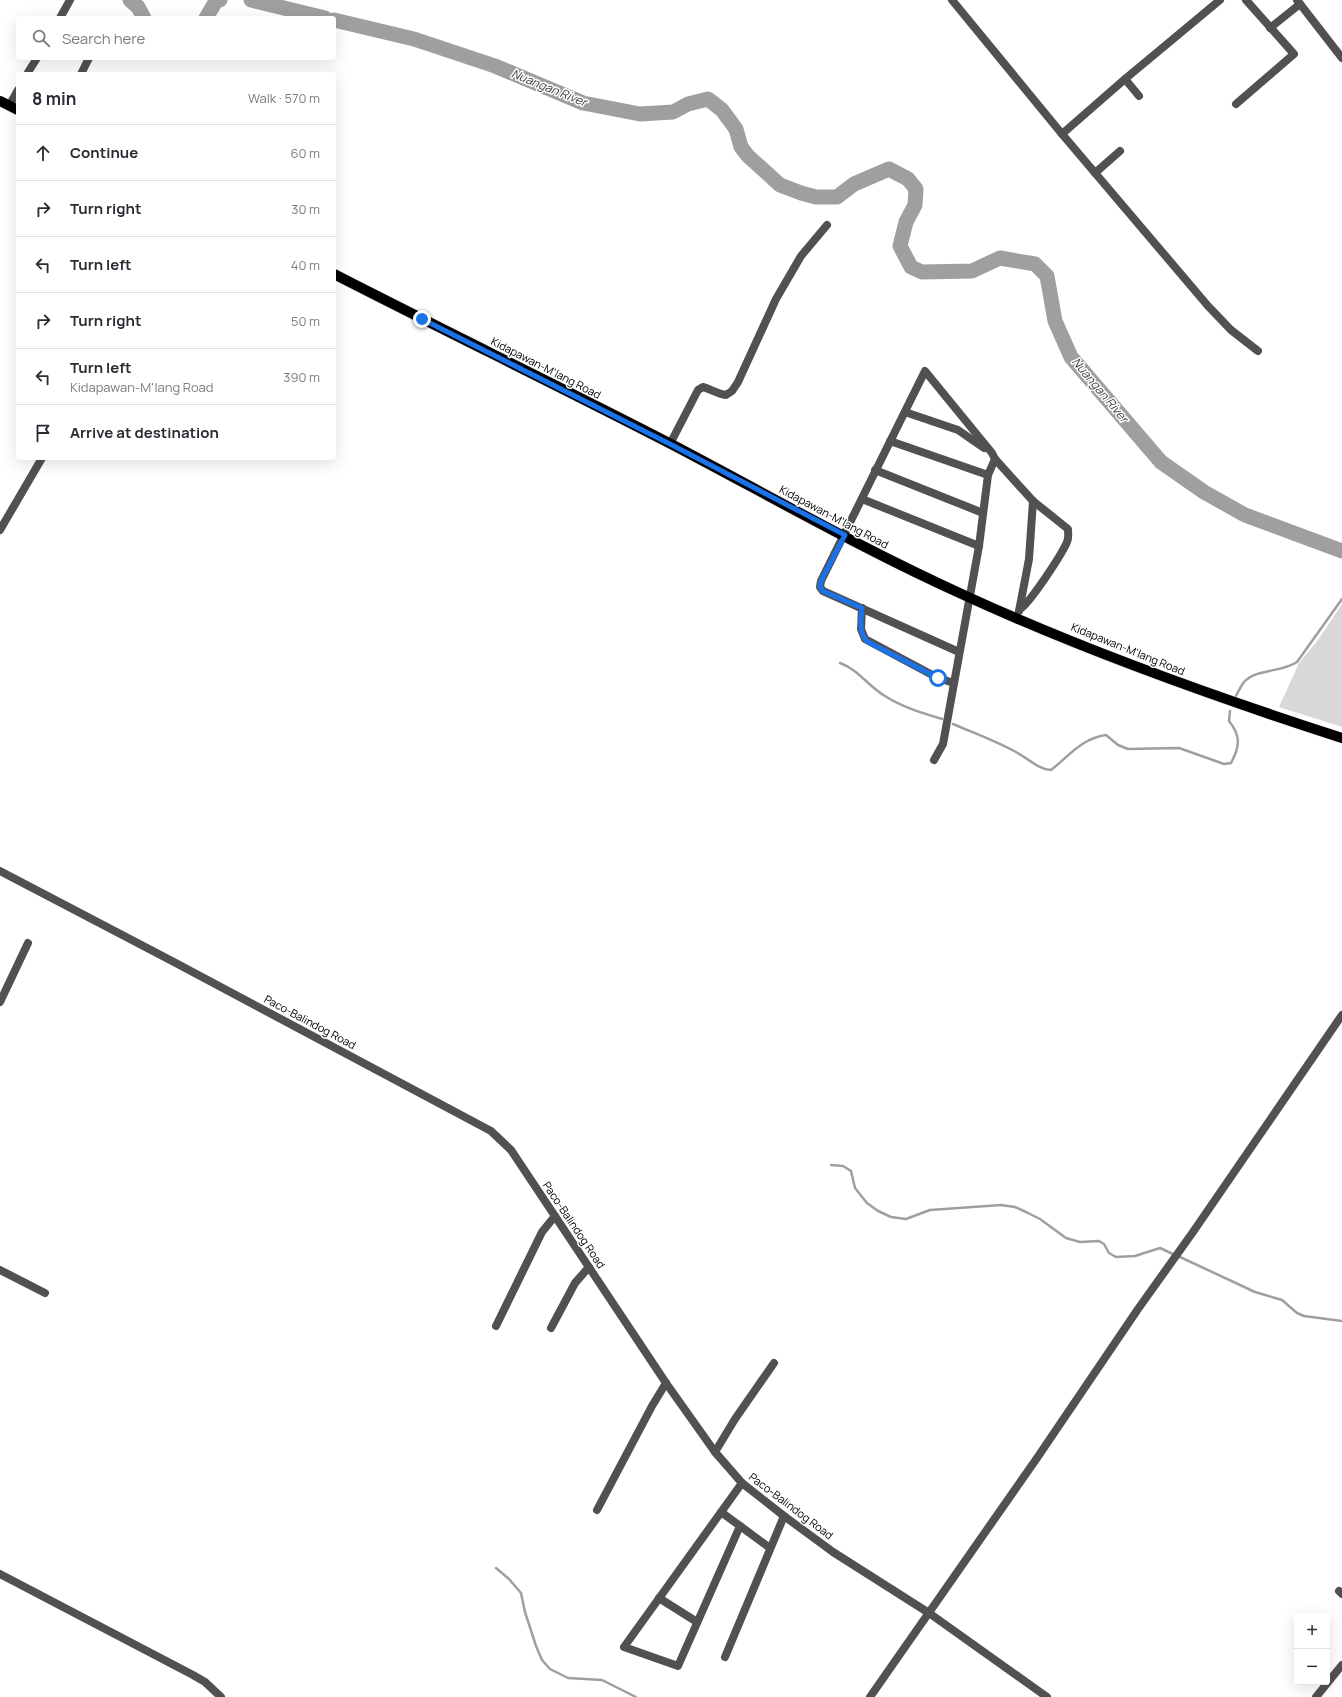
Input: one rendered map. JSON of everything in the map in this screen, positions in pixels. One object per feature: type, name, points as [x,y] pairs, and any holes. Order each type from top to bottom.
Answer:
[{"type":"main road","points":[[0,101],[14,108]]},
{"type":"main road","name":"Kidapawan-M'lang Road","points":[[336,275],[670,444],[890,560],[969,598],[1019,613],[1141,668],[1233,703],[1342,738]]},
{"type":"street","points":[[61,16],[70,0]]},
{"type":"street","points":[[952,0],[1062,134],[1208,306],[1237,335],[1258,351]]},
{"type":"street","points":[[1062,134],[1220,0]]},
{"type":"street","points":[[1236,104],[1294,54],[1246,0]]},
{"type":"street","points":[[1270,28],[1298,2],[1342,58]]},
{"type":"street","points":[[28,72],[36,60]]},
{"type":"street","points":[[82,72],[88,60]]},
{"type":"street","points":[[1125,79],[1139,96]]},
{"type":"street","points":[[1095,173],[1120,151]]},
{"type":"street","points":[[670,444],[698,390],[703,387],[726,395],[735,387],[776,299],[801,256],[827,225]]},
{"type":"street","points":[[959,652],[823,591],[820,587],[821,581],[925,371],[993,456],[1033,501],[1068,529],[1069,537],[1064,547],[1033,595],[1019,613]]},
{"type":"street","points":[[905,412],[958,430],[993,456]]},
{"type":"street","points":[[890,441],[988,475]]},
{"type":"street","points":[[934,760],[943,744],[979,546],[988,475],[993,456]]},
{"type":"street","points":[[0,530],[41,460]]},
{"type":"street","points":[[875,470],[983,513]]},
{"type":"street","points":[[862,499],[979,546]]},
{"type":"street","points":[[1019,613],[1029,559],[1033,501]]},
{"type":"street","points":[[862,608],[861,629],[865,639],[938,678],[954,683]]},
{"type":"street","name":"Paco-Balindog Road","points":[[0,871],[179,964],[491,1131],[511,1150],[666,1383],[715,1452],[742,1483],[833,1552],[929,1613],[1047,1697]]},
{"type":"street","points":[[0,1002],[28,943]]},
{"type":"street","points":[[870,1697],[1342,1015]]},
{"type":"street","points":[[496,1326],[542,1232],[555,1216]]},
{"type":"street","points":[[551,1328],[576,1283],[589,1267]]},
{"type":"street","points":[[0,1270],[45,1293]]},
{"type":"street","points":[[715,1452],[735,1419],[774,1363]]},
{"type":"street","points":[[597,1510],[652,1406],[666,1383]]},
{"type":"street","points":[[740,1526],[678,1666],[624,1648],[742,1483]]},
{"type":"street","points":[[721,1512],[770,1548]]},
{"type":"street","points":[[725,1657],[784,1516]]},
{"type":"street","points":[[0,1574],[173,1666],[193,1675],[205,1682],[221,1697]]},
{"type":"street","points":[[659,1598],[697,1622]]},
{"type":"street","points":[[1316,1697],[1342,1665]]},
{"type":"shaded area","points":[[1342,604],[1342,727],[1279,707],[1299,663],[1318,640]]},
{"type":"waterway","name":"Nuangan River","points":[[130,0],[138,7],[143,16]]},
{"type":"waterway","name":"Nuangan River","points":[[207,16],[216,1],[220,0]]},
{"type":"waterway","name":"Nuangan River","points":[[251,0],[317,16]]},
{"type":"waterway","name":"Nuangan River","points":[[336,20],[414,39],[495,66],[583,103],[640,114],[673,112],[688,104],[708,99],[722,110],[736,129],[741,147],[748,156],[780,185],[801,193],[816,197],[837,197],[854,184],[889,169],[908,179],[916,189],[915,205],[906,222],[900,246],[911,267],[922,272],[972,271],[1000,258],[1035,264],[1047,276],[1055,321],[1071,357],[1161,462],[1204,492],[1245,515],[1342,551]]},
{"type":"waterway","points":[[1236,696],[1244,682],[1249,678],[1262,672],[1284,668],[1297,662],[1342,599]]},
{"type":"waterway","points":[[840,663],[853,670],[879,692],[892,700],[912,709],[942,719]]},
{"type":"waterway","points":[[953,724],[1008,748],[1041,768],[1051,770],[1083,744],[1097,737],[1106,735],[1118,745],[1128,749],[1179,748],[1224,764],[1231,763],[1238,741],[1236,732],[1229,721],[1230,711]]},
{"type":"waterway","points":[[831,1165],[843,1166],[851,1171],[855,1188],[867,1203],[878,1211],[891,1217],[906,1219],[930,1210],[1001,1205],[1015,1207],[1040,1219],[1066,1238],[1080,1242],[1099,1241],[1104,1244],[1109,1253],[1116,1257],[1135,1256],[1160,1248],[1173,1254]]},
{"type":"waterway","points":[[1180,1257],[1255,1292],[1282,1300],[1297,1313],[1304,1316],[1342,1321]]},
{"type":"waterway","points":[[496,1568],[509,1579],[521,1593],[525,1612],[536,1646],[542,1660],[550,1669],[568,1678],[602,1680],[636,1697]]},
{"type":"route","points":[[422,319],[670,444],[845,535],[821,581],[820,587],[823,591],[862,608],[861,629],[865,639],[868,642],[938,678]]}]
